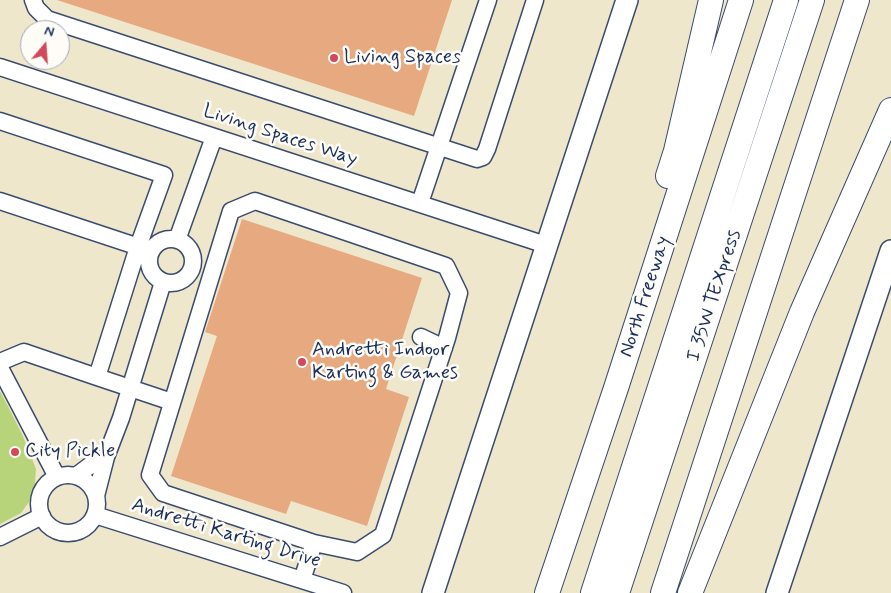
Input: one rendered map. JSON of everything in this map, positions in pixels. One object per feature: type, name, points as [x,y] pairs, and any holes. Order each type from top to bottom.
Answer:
[{"type":"highway","points":[[616,388],[613,346],[676,151],[711,0]]},
{"type":"highway","name":"North Freeway","points":[[547,593],[616,388],[742,0]]},
{"type":"highway","name":"I 35W TEXpress","points":[[593,593],[786,0]]},
{"type":"highway","name":"I 35W TEXpress","points":[[617,593],[812,0]]},
{"type":"highway","points":[[663,593],[857,0]]},
{"type":"highway","points":[[690,593],[802,312],[891,110]]},
{"type":"highway","points":[[533,593],[547,553],[568,528]]},
{"type":"main road","points":[[433,593],[627,0]]},
{"type":"main road","points":[[777,593],[891,251]]},
{"type":"street","points":[[33,0],[36,8],[47,19],[438,148],[477,159],[483,157],[535,0]]},
{"type":"street","points":[[420,203],[488,0]]},
{"type":"street","name":"Living Spaces Way","points":[[0,68],[546,245]]},
{"type":"street","points":[[0,121],[164,175],[144,249],[97,377]]},
{"type":"street","points":[[177,240],[214,137]]},
{"type":"street","points":[[255,200],[446,266],[460,293],[444,348],[383,535],[357,552],[314,544],[163,493],[150,475],[231,211],[255,200]]},
{"type":"street","points":[[0,201],[144,249],[160,242],[177,240],[190,250],[193,265],[186,278],[180,282],[163,282],[150,271],[144,249]]},
{"type":"street","points":[[193,265],[212,271]]},
{"type":"street","points":[[106,457],[96,461],[76,476],[57,477],[43,489],[39,507],[47,523],[63,533],[82,529],[95,515],[96,496],[106,457],[121,418],[163,282]]},
{"type":"street","points":[[421,337],[444,348]]},
{"type":"street","points":[[0,362],[24,352],[172,402]]},
{"type":"street","points":[[0,368],[6,395],[57,477]]},
{"type":"street","points":[[76,476],[92,487],[96,496]]},
{"type":"street","name":"Andretti Karting Drive","points":[[95,515],[343,593]]},
{"type":"street","points":[[0,537],[42,516]]},
{"type":"street","points":[[302,580],[314,544]]},
{"type":"green space","name":"City Pickle","points":[[0,391],[22,434],[36,469],[34,495],[21,513],[0,524]]},
{"type":"building","name":"Living Spaces","points":[[57,0],[452,0],[414,116]]},
{"type":"building","name":"Andretti Indoor Karting & Games","points":[[242,219],[422,278],[386,389],[409,397],[367,526],[291,501],[286,514],[171,476],[217,336],[205,332]]},
{"type":"place","name":"Living Spaces","points":[[334,58]]},
{"type":"place","name":"Andretti Indoor Karting & Games","points":[[302,362]]},
{"type":"place","name":"City Pickle","points":[[15,452]]}]
